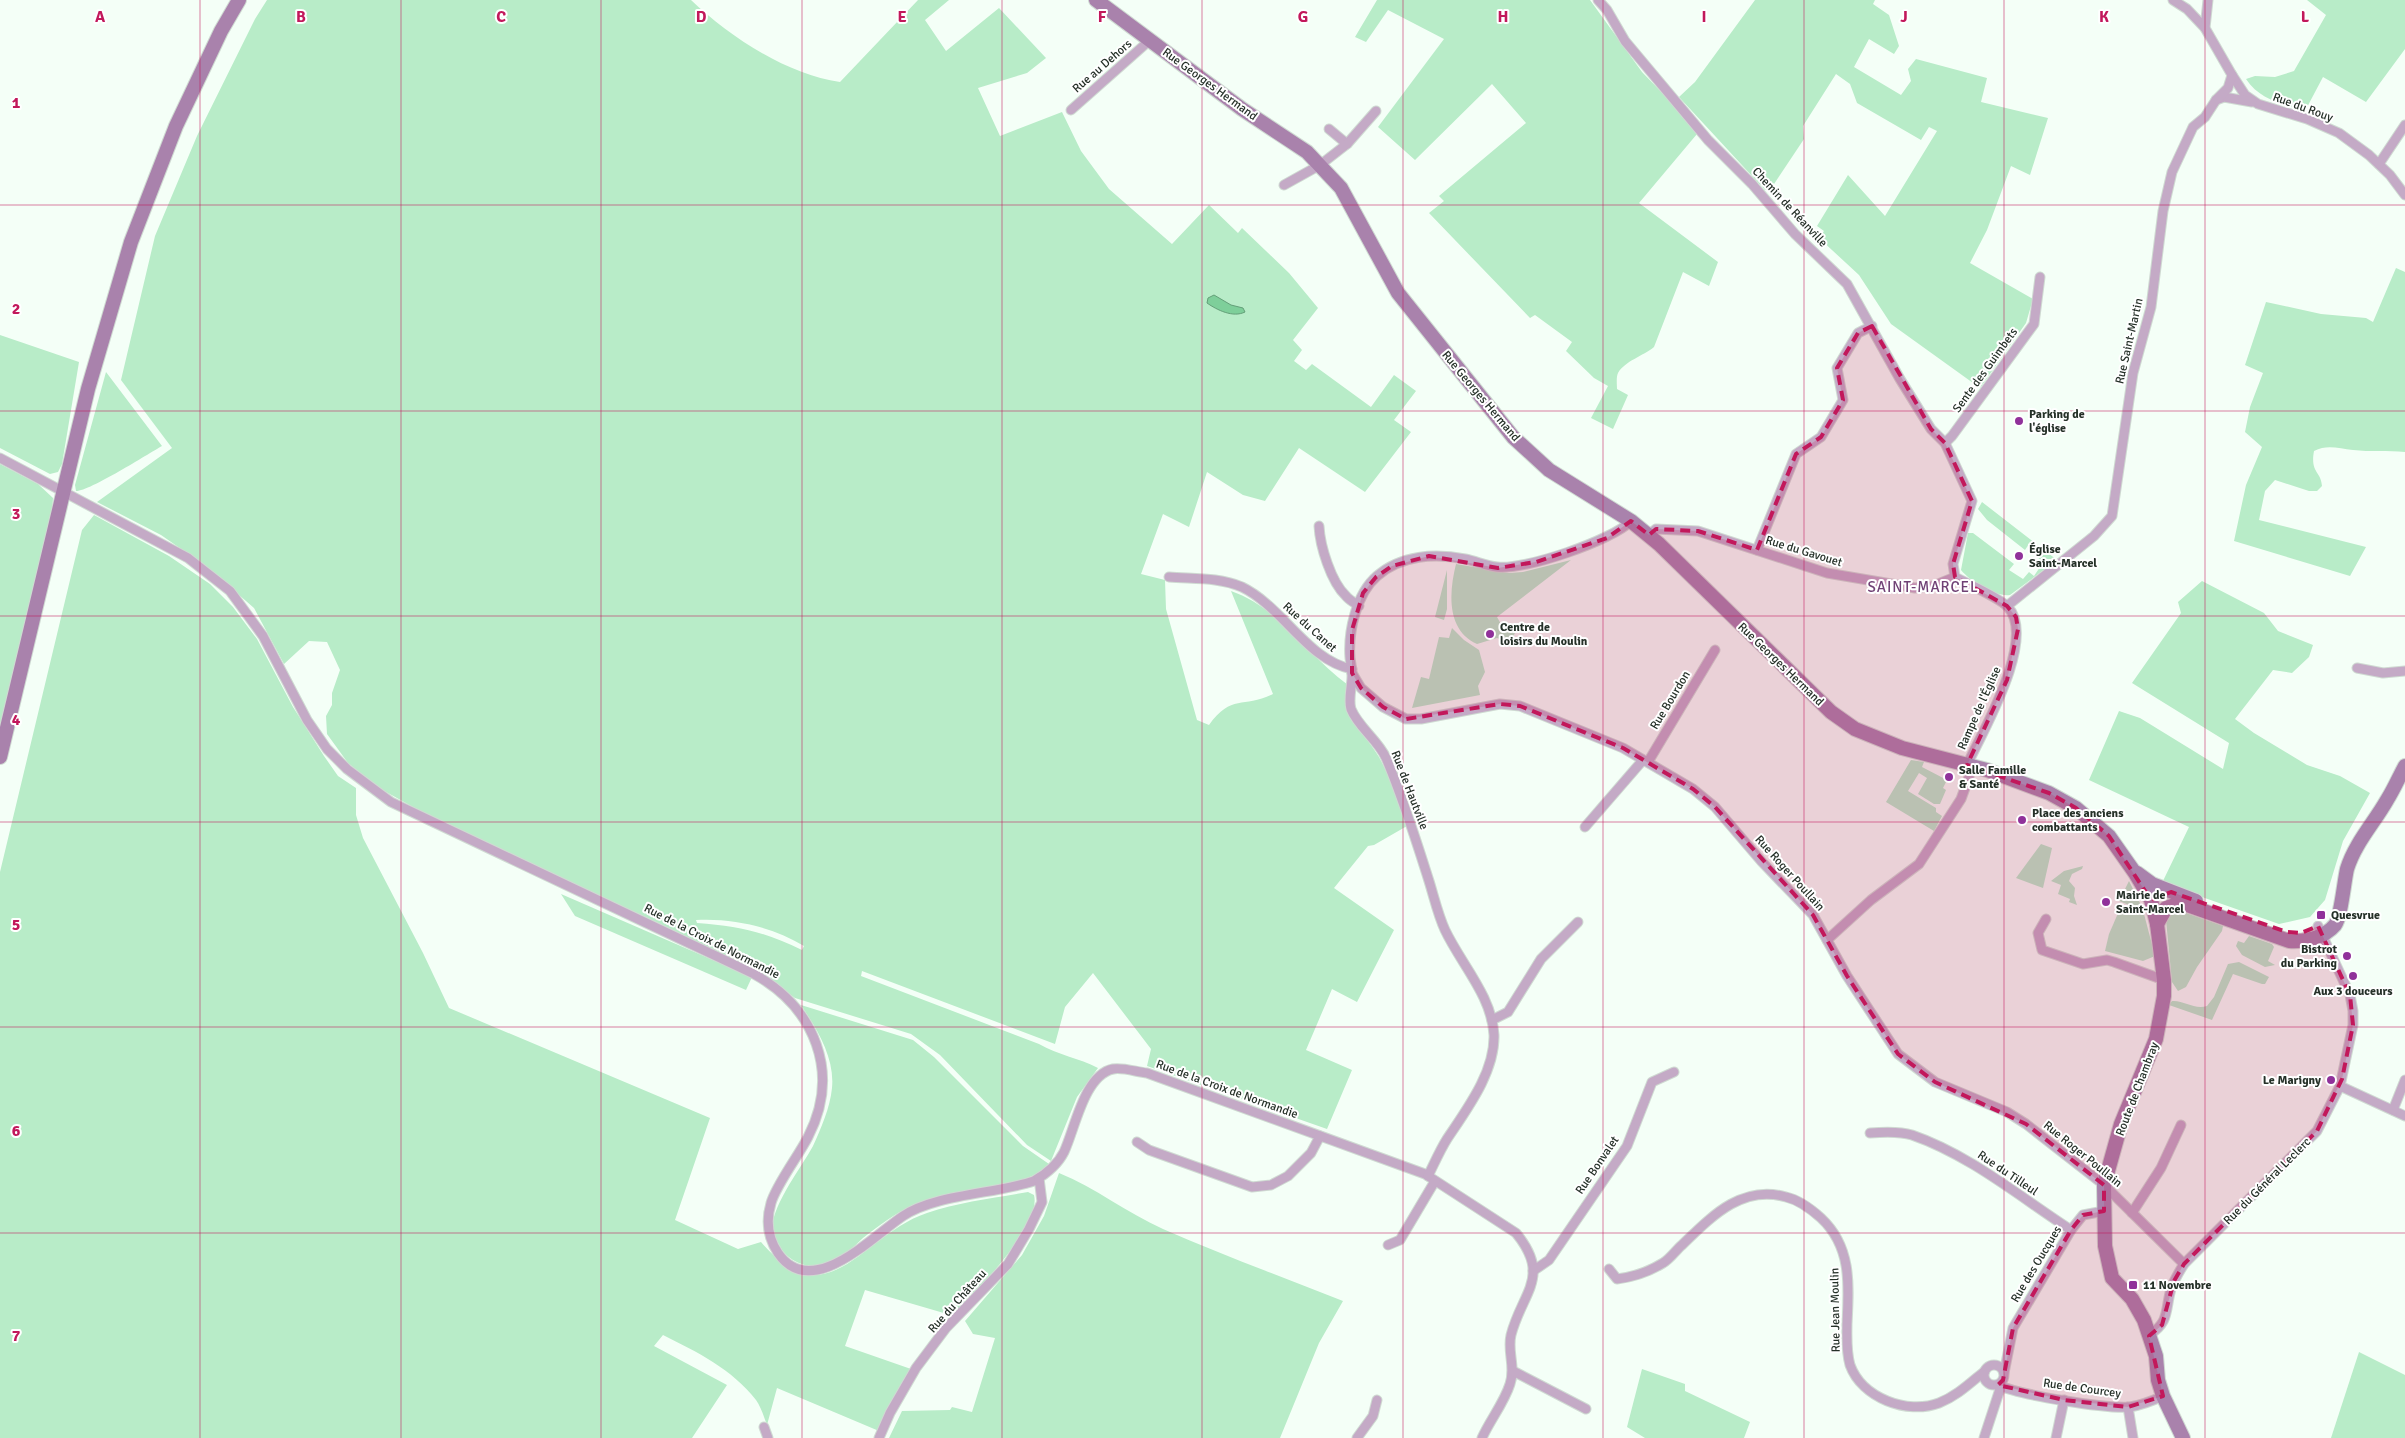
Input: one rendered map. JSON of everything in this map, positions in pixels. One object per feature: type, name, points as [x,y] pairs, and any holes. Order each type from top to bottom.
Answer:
[{"type":"street","points":[[0,757],[88,390],[131,242],[176,126],[221,32],[239,0]]},
{"type":"street","name":"Rue Georges Hermand","points":[[1096,0],[1242,109],[1307,152],[1320,165],[1341,188],[1398,293],[1513,437],[1549,470],[1631,521],[1649,535],[1831,712],[1855,729],[1902,748],[1967,764]]},
{"type":"street","name":"Chemin de Réanville","points":[[1598,0],[1607,10],[1625,41],[1708,140],[1752,184],[1795,234],[1847,284],[1900,379],[1926,420],[1945,443],[1972,501],[1953,564],[1955,577]]},
{"type":"street","points":[[2173,0],[2187,9],[2205,28],[2232,76]]},
{"type":"street","points":[[2205,28],[2208,0]]},
{"type":"street","name":"Rue au Dehors","points":[[1071,110],[1150,40]]},
{"type":"street","name":"Rue Saint-Martin","points":[[2007,606],[2094,536],[2112,516],[2133,373],[2151,307],[2162,210],[2172,172],[2193,127],[2205,117],[2216,100],[2228,88],[2232,76]]},
{"type":"street","name":"Rue du Rouy","points":[[2232,76],[2245,95],[2258,104]]},
{"type":"street","name":"Rue du Rouy","points":[[2216,100],[2224,97],[2258,104],[2307,119],[2339,133],[2379,164],[2405,195]]},
{"type":"street","points":[[1284,185],[1320,165],[1347,144],[1376,111]]},
{"type":"street","points":[[2379,164],[2405,125]]},
{"type":"street","points":[[1330,129],[1347,144]]},
{"type":"street","name":"Sente des Guimbets","points":[[1945,443],[2034,324],[2040,277]]},
{"type":"street","points":[[1757,550],[1796,454],[1821,437],[1843,400],[1837,368],[1858,332],[1872,326]]},
{"type":"street","name":"Rue de la Croix de Normandie","points":[[0,458],[188,558],[230,591],[263,636],[307,720],[322,742],[347,769],[366,785],[391,802],[482,847],[662,929],[754,974],[774,985],[791,1001],[805,1020],[814,1038],[824,1078],[819,1113],[808,1137],[771,1201],[768,1222],[771,1240],[779,1255],[796,1268],[816,1271],[840,1263],[914,1209],[1018,1186],[1039,1178],[1050,1171],[1063,1154],[1087,1092],[1098,1077],[1115,1068],[1147,1073],[1431,1178],[1516,1233],[1527,1247],[1533,1271]]},
{"type":"street","name":"Rue de Hautville","points":[[1388,1245],[1400,1240],[1474,1098],[1493,1056],[1492,1020],[1470,974],[1445,929],[1385,755],[1351,708],[1352,671],[1350,656],[1352,630],[1363,593],[1376,577],[1392,566],[1409,559],[1449,556],[1498,568],[1514,566],[1536,562],[1607,538],[1623,529],[1631,521]]},
{"type":"street","points":[[1319,526],[1320,541],[1336,582],[1346,596],[1359,606]]},
{"type":"street","name":"Rue du Gavouet","points":[[1649,535],[1656,529],[1698,531],[1827,574],[1915,588],[1932,586],[1955,577]]},
{"type":"street","name":"Rue du Canet","points":[[1169,577],[1218,580],[1242,588],[1280,614],[1320,655],[1338,666],[1352,671]]},
{"type":"street","points":[[1955,577],[2007,606]]},
{"type":"street","name":"Rampe de l'Église","points":[[1967,764],[2007,680],[2015,651],[2018,629],[2016,618],[2007,606]]},
{"type":"street","name":"Rue Bourdon","points":[[1585,827],[1645,761],[1715,650]]},
{"type":"street","points":[[2357,668],[2383,673],[2405,671]]},
{"type":"street","name":"Rue Roger Poullain","points":[[1352,671],[1361,688],[1383,707],[1406,719],[1421,720],[1500,704],[1520,706],[1623,748],[1693,790],[1715,807],[1762,862],[1813,915],[1847,976],[1898,1054],[1935,1082],[2007,1112],[2026,1124],[2104,1185],[2184,1264]]},
{"type":"street","points":[[1827,940],[1871,900],[1919,864],[1961,799],[1969,777],[1967,764],[2049,793],[2076,808],[2110,836],[2151,900],[2162,893],[2171,892]]},
{"type":"street","points":[[2157,924],[2166,908],[2177,904],[2188,904],[2289,941],[2303,942],[2320,930],[2340,906],[2348,867],[2358,844],[2387,801],[2405,766]]},
{"type":"street","points":[[2135,873],[2171,892],[2287,932],[2301,933],[2320,930]]},
{"type":"street","name":"Route de Chambray","points":[[2151,900],[2157,924],[2164,980],[2156,1039],[2121,1124],[2104,1185],[2104,1246],[2112,1278],[2132,1299],[2144,1320],[2156,1356],[2158,1380],[2162,1396],[2183,1438]]},
{"type":"street","points":[[2046,919],[2038,933],[2042,950],[2083,964],[2107,960],[2164,980]]},
{"type":"street","points":[[1492,1020],[1508,1012],[1541,959],[1578,922]]},
{"type":"street","name":"Rue du Général Leclerc","points":[[2149,1335],[2162,1325],[2168,1309],[2170,1291],[2184,1264],[2317,1131],[2340,1086],[2353,1011],[2350,995],[2320,930]]},
{"type":"street","name":"Rue Bonvalet","points":[[1533,1271],[1549,1260],[1627,1146],[1652,1082],[1674,1072]]},
{"type":"street","points":[[2393,1110],[2405,1080]]},
{"type":"street","points":[[2340,1086],[2405,1116]]},
{"type":"street","points":[[2132,1213],[2161,1168],[2181,1125]]},
{"type":"street","name":"Rue du Tilleul","points":[[1870,1133],[1885,1132],[1911,1135],[1978,1167],[2071,1230]]},
{"type":"street","points":[[1137,1142],[1149,1150],[1252,1187],[1271,1185],[1288,1176],[1311,1153],[1320,1136]]},
{"type":"street","name":"Rue du Château","points":[[879,1438],[890,1413],[916,1368],[946,1328],[1008,1264],[1029,1229],[1042,1202],[1039,1178]]},
{"type":"street","name":"Rue Jean Moulin","points":[[1609,1269],[1618,1279],[1632,1277],[1665,1262],[1720,1209],[1742,1198],[1768,1194],[1787,1197],[1811,1209],[1828,1224],[1842,1246],[1848,1267],[1846,1345],[1850,1365],[1859,1380],[1871,1392],[1887,1402],[1921,1406],[1941,1402],[1973,1383],[1989,1368]]},
{"type":"street","name":"Rue des Oucques","points":[[2004,1373],[2013,1328],[2071,1230],[2083,1215],[2104,1211]]},
{"type":"street","points":[[1482,1438],[1510,1384],[1512,1371],[1508,1349],[1512,1333],[1532,1287],[1533,1271]]},
{"type":"street","name":"Rue des Oucques","points":[[1989,1368],[2008,1349]]},
{"type":"street","points":[[1984,1438],[2004,1373],[2000,1367],[1989,1368],[1984,1377],[1987,1382],[1992,1385],[2000,1385]]},
{"type":"street","points":[[1512,1371],[1586,1408]]},
{"type":"street","name":"Rue Jean Moulin","points":[[1973,1383],[1987,1382]]},
{"type":"street","name":"Rue de Courcey","points":[[2000,1385],[2013,1390],[2064,1400],[2128,1407],[2145,1404],[2162,1396]]},
{"type":"street","points":[[1357,1438],[1373,1416],[1377,1400]]},
{"type":"street","points":[[2056,1438],[2064,1400]]},
{"type":"street","points":[[2128,1407],[2133,1438]]},
{"type":"street","points":[[764,1427],[768,1438]]},
{"type":"highlighted area","points":[[1872,326],[1931,429],[1945,443],[1972,501],[1953,564],[1955,577],[2007,606],[2016,617],[2018,629],[2007,680],[1967,765],[2049,793],[2076,808],[2109,836],[2151,900],[2171,892],[2287,932],[2301,933],[2318,926],[2350,995],[2353,1025],[2342,1079],[2317,1131],[2184,1264],[2174,1281],[2162,1325],[2149,1336],[2163,1396],[2128,1407],[2064,1400],[1998,1385],[2003,1380],[2013,1328],[2071,1230],[2083,1215],[2104,1211],[2104,1185],[2026,1124],[1935,1082],[1898,1054],[1847,976],[1813,915],[1715,807],[1693,789],[1623,748],[1520,706],[1500,704],[1406,719],[1383,707],[1361,688],[1352,673],[1352,630],[1363,593],[1376,577],[1392,566],[1429,556],[1498,568],[1536,562],[1607,538],[1631,521],[1649,535],[1656,529],[1698,531],[1757,550],[1796,454],[1821,437],[1843,400],[1837,368],[1858,333]]},
{"type":"shaded area","points":[[267,0],[691,0],[723,27],[760,52],[800,71],[840,82],[918,0],[949,0],[925,20],[946,51],[999,8],[1046,58],[1027,73],[978,88],[1000,136],[1062,112],[1081,151],[1109,189],[1172,244],[1209,205],[1238,233],[1242,228],[1289,273],[1318,308],[1293,340],[1302,350],[1294,361],[1306,370],[1312,364],[1371,407],[1394,375],[1416,391],[1394,420],[1411,432],[1365,492],[1299,448],[1265,501],[1243,495],[1207,472],[1189,527],[1163,514],[1141,574],[1165,580],[1166,609],[1197,720],[1209,725],[1217,715],[1231,705],[1254,701],[1273,694],[1231,591],[1248,599],[1279,620],[1333,673],[1348,685],[1347,698],[1351,717],[1379,757],[1407,826],[1374,845],[1368,846],[1334,888],[1394,930],[1357,1002],[1332,989],[1306,1050],[1352,1070],[1327,1129],[1147,1066],[1151,1049],[1093,973],[1065,1007],[1055,1044],[862,971],[861,976],[1098,1068],[1077,1097],[1051,1161],[1027,1145],[940,1055],[911,1034],[795,998],[764,975],[656,922],[431,817],[379,788],[348,763],[327,734],[326,716],[332,705],[332,693],[340,670],[327,642],[309,641],[284,664],[254,608],[207,567],[161,535],[97,502],[172,448],[121,380],[155,236],[197,136],[255,19]],"holes":[[[696,920],[752,925],[792,939],[804,946],[802,950],[751,931],[697,923]]]},
{"type":"shaded area","points":[[1377,0],[1590,0],[1642,72],[1670,101],[1697,134],[1639,203],[1718,262],[1709,286],[1683,272],[1654,347],[1625,365],[1618,373],[1617,389],[1628,395],[1613,429],[1591,418],[1608,386],[1594,378],[1566,351],[1572,342],[1535,315],[1530,318],[1429,213],[1444,201],[1439,196],[1526,123],[1492,84],[1415,160],[1378,127],[1444,39],[1388,10],[1366,42],[1355,37]]},
{"type":"shaded area","points":[[1755,0],[1875,0],[1873,4],[1889,15],[1899,46],[1894,54],[1869,39],[1854,67],[1901,95],[1911,81],[1908,69],[1916,59],[1987,78],[1981,102],[2048,118],[2030,175],[2011,166],[1987,230],[1970,263],[2033,299],[2026,323],[1980,388],[1891,324],[1859,275],[1819,238],[1824,231],[1817,226],[1848,175],[1885,216],[1937,131],[1929,127],[1921,140],[1857,103],[1850,84],[1836,74],[1803,126],[1804,139],[1772,187],[1765,190],[1679,97],[1695,82]]},
{"type":"shaded area","points":[[2307,0],[2405,0],[2405,49],[2366,102],[2323,77],[2305,111],[2265,97],[2246,79],[2255,76],[2275,77],[2294,71],[2326,15]]},
{"type":"shaded area","points":[[2396,268],[2405,272],[2405,452],[2359,451],[2329,447],[2314,451],[2313,464],[2320,477],[2322,486],[2317,491],[2309,491],[2275,480],[2265,491],[2259,520],[2366,547],[2350,576],[2234,541],[2246,485],[2262,447],[2245,432],[2250,407],[2263,373],[2245,365],[2266,302],[2321,314],[2366,318],[2373,322]]},
{"type":"shaded area","points":[[1214,295],[1231,305],[1243,308],[1245,312],[1230,314],[1215,308],[1207,303],[1208,298]]},
{"type":"shaded area","points":[[0,335],[79,362],[62,464],[58,472],[50,474],[0,448]]},
{"type":"shaded area","points":[[106,372],[162,446],[93,486],[76,491],[75,485]]},
{"type":"shaded area","points":[[0,464],[38,484],[53,498],[52,512],[0,726]]},
{"type":"shaded area","points":[[1982,502],[2057,560],[2010,595],[1997,594],[1984,588],[1961,570],[1968,533],[1973,533],[2014,564],[2009,570],[2023,579],[2029,572],[2034,576],[2040,567],[2035,563],[2041,556],[2037,553],[2039,551],[2029,544],[2025,550],[1987,520],[1978,509]]},
{"type":"shaded area","points":[[94,515],[169,556],[210,584],[233,607],[257,639],[293,707],[324,756],[338,776],[356,788],[356,815],[363,838],[423,953],[449,1008],[710,1118],[675,1220],[738,1249],[761,1242],[785,1264],[806,1274],[826,1273],[845,1265],[904,1224],[927,1213],[990,1198],[1028,1192],[1034,1195],[1034,1208],[1018,1240],[991,1275],[954,1316],[865,1290],[845,1346],[911,1369],[879,1431],[777,1388],[767,1425],[756,1400],[736,1379],[713,1362],[663,1335],[654,1346],[727,1385],[692,1438],[0,1438],[0,872],[82,530]]},
{"type":"shaded area","points":[[1571,560],[1497,617],[1501,624],[1516,630],[1511,643],[1497,638],[1477,644],[1467,638],[1460,630],[1455,620],[1451,598],[1456,564],[1509,573],[1523,572]]},
{"type":"shaded area","points":[[1447,570],[1447,609],[1444,620],[1435,617]]},
{"type":"shaded area","points":[[2202,581],[2264,613],[2278,631],[2313,645],[2309,657],[2292,673],[2273,670],[2235,719],[2254,733],[2307,765],[2340,776],[2370,793],[2343,841],[2325,900],[2310,917],[2279,924],[2162,883],[2189,827],[2089,780],[2119,711],[2140,718],[2223,769],[2229,743],[2132,683],[2181,613],[2178,602]]},
{"type":"shaded area","points":[[1452,628],[1464,640],[1479,650],[1485,672],[1478,686],[1480,695],[1412,708],[1421,677],[1429,679],[1439,637],[1449,638]]},
{"type":"shaded area","points":[[1911,760],[1924,762],[1922,767],[1947,780],[1943,788],[1946,790],[1940,804],[1934,804],[1918,794],[1927,778],[1919,773],[1908,791],[1936,808],[1936,812],[1942,816],[1934,831],[1886,802]]},
{"type":"shaded area","points":[[2041,844],[2052,848],[2043,888],[2016,878]]},
{"type":"shaded area","points":[[2083,866],[2082,869],[2072,874],[2069,881],[2075,888],[2074,896],[2077,905],[2069,902],[2070,899],[2058,894],[2061,885],[2051,881],[2064,871]]},
{"type":"shaded area","points":[[2129,881],[2144,911],[2119,901]]},
{"type":"shaded area","points":[[561,894],[752,977],[746,990],[575,916]]},
{"type":"shaded area","points":[[2119,911],[2144,914],[2155,956],[2143,961],[2105,951],[2109,934]]},
{"type":"shaded area","points":[[2174,912],[2186,913],[2223,926],[2222,931],[2197,967],[2186,987],[2178,991],[2172,982],[2166,920],[2169,914]]},
{"type":"shaded area","points":[[2249,936],[2272,944],[2274,947],[2268,961],[2275,965],[2265,967],[2242,955],[2236,946],[2238,941],[2244,943]]},
{"type":"shaded area","points":[[2239,962],[2269,977],[2265,984],[2262,984],[2233,974],[2212,1020],[2169,1005],[2172,1001],[2176,1001],[2198,1007],[2207,1006],[2214,997],[2228,964]]},
{"type":"shaded area","points":[[801,1005],[913,1040],[934,1057],[1023,1146],[1049,1164],[1038,1173],[1023,1180],[928,1200],[913,1205],[881,1224],[844,1255],[829,1264],[811,1267],[793,1260],[777,1242],[773,1230],[773,1221],[781,1199],[813,1146],[827,1110],[832,1088],[831,1066],[824,1044]]},
{"type":"shaded area","points":[[1059,1173],[1163,1229],[1343,1301],[1319,1343],[1280,1438],[889,1438],[902,1411],[950,1410],[952,1407],[972,1412],[995,1338],[973,1334],[965,1321],[1022,1255],[1044,1216]]},
{"type":"shaded area","points":[[2359,1352],[2405,1375],[2405,1438],[2331,1438]]},
{"type":"shaded area","points":[[1642,1369],[1685,1384],[1685,1391],[1750,1422],[1744,1438],[1645,1438],[1627,1427]]},
{"type":"place","name":"Parking de l'église","points":[[2019,421]]},
{"type":"place","name":"Église Saint-Marcel","points":[[2019,556]]},
{"type":"place","name":"Centre de loisirs du Moulin","points":[[1490,634]]},
{"type":"place","name":"Salle Famille & Santé","points":[[1949,777]]},
{"type":"place","name":"Place des anciens combattants","points":[[2022,820]]},
{"type":"place","name":"Mairie de Saint-Marcel","points":[[2106,902]]},
{"type":"place","name":"Quesvrue","points":[[2321,915]]},
{"type":"place","name":"Bistrot du Parking","points":[[2347,956]]},
{"type":"place","name":"Aux 3 douceurs","points":[[2353,976]]},
{"type":"place","name":"Le Marigny","points":[[2331,1080]]},
{"type":"place","name":"11 Novembre","points":[[2133,1285]]},
{"type":"district","name":"SAINT-MARCEL","points":[[1923,587]]}]
